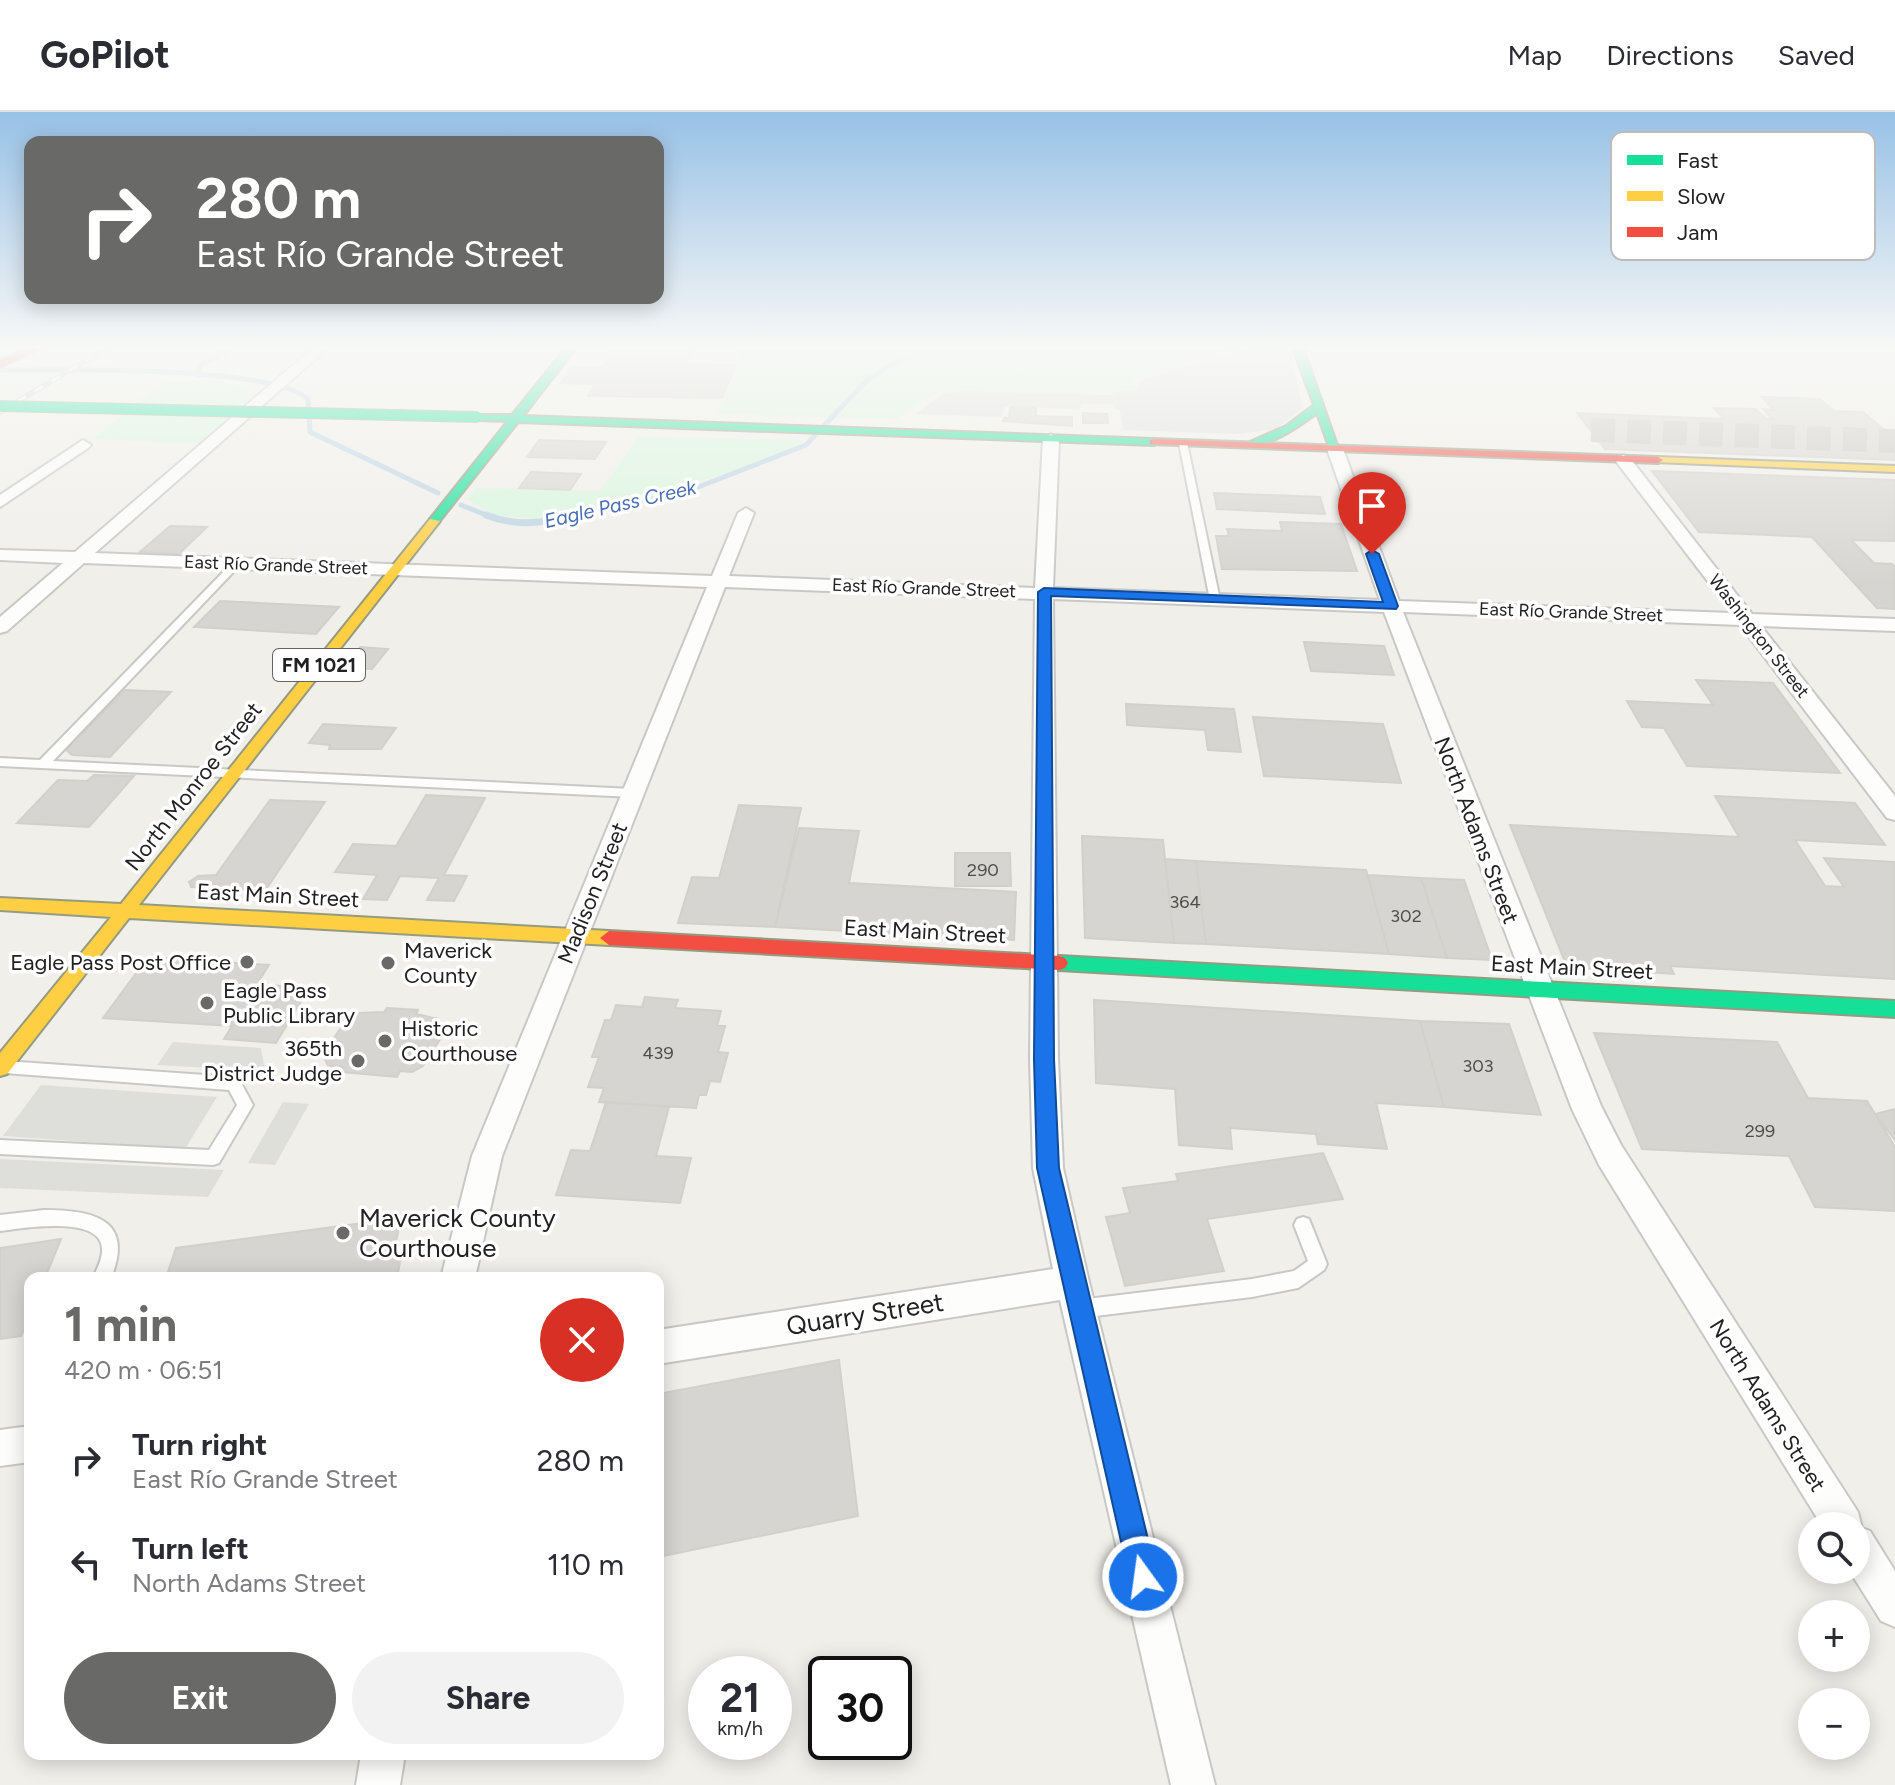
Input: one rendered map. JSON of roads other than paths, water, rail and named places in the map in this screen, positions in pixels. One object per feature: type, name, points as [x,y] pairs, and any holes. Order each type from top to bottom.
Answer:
[{"type":"main road","name":"North Monroe Street","points":[[0,1068],[506,426]]},
{"type":"main road","points":[[708,426],[1895,469]]},
{"type":"main road","points":[[1240,445],[1274,436],[1295,426]]},
{"type":"main road","points":[[1326,426],[1335,449]]},
{"type":"main road","points":[[1498,455],[1536,450],[1563,437]]},
{"type":"main road","name":"East Main Street","points":[[0,904],[1895,1009]]},
{"type":"street","points":[[0,627],[233,426]]},
{"type":"street","points":[[1051,439],[1044,592],[1044,1059],[1048,1168],[1075,1296],[1193,1785]]},
{"type":"street","points":[[0,502],[83,445]]},
{"type":"street","name":"North Adams Street","points":[[1335,449],[1391,606],[1587,1109],[1610,1155],[1835,1512]]},
{"type":"street","name":"Washington Street","points":[[1623,460],[1895,812]]},
{"type":"street","name":"Madison Street","points":[[459,1272],[487,1156],[746,513]]},
{"type":"street","name":"East Río Grande Street","points":[[0,555],[1895,625]]},
{"type":"street","name":"Quarry Street","points":[[664,1346],[1075,1296]]},
{"type":"street","points":[[0,1448],[24,1445]]},
{"type":"street","points":[[1870,1567],[1895,1607]]},
{"type":"street","points":[[378,1785],[382,1760]]},
{"type":"lane","points":[[1183,443],[1215,600]]},
{"type":"lane","points":[[43,764],[236,564]]},
{"type":"lane","points":[[0,762],[633,793]]},
{"type":"lane","points":[[0,1068],[234,1084],[245,1105],[213,1158],[0,1147]]},
{"type":"lane","points":[[0,1223],[64,1218],[100,1228],[110,1241],[110,1254],[104,1272]]},
{"type":"lane","points":[[1075,1296],[1252,1288],[1298,1279],[1318,1264],[1303,1225]]},
{"type":"waterway","name":"Eagle Pass Creek","points":[[310,426],[310,432],[438,493]]},
{"type":"waterway","name":"Eagle Pass Creek","points":[[570,517],[688,491],[806,445],[824,426]]},
{"type":"waterway","name":"Eagle Pass Creek","points":[[461,505],[486,515]]},
{"type":"waterway","name":"Eagle Pass Creek","points":[[486,515],[521,523],[579,515]]},
{"type":"waterway","name":"Eagle Pass Creek","points":[[486,515],[491,517]]},
{"type":"tunnel","points":[[1591,430],[1895,441]]},
{"type":"place","name":"Eagle Pass Post Office","points":[[247,962]]},
{"type":"place","name":"Maverick County","points":[[388,963]]},
{"type":"place","name":"Eagle Pass Public Library","points":[[207,1003]]},
{"type":"place","name":"Historic Courthouse","points":[[385,1041]]},
{"type":"place","name":"365th District Judge","points":[[358,1061]]},
{"type":"place","name":"Maverick County Courthouse","points":[[343,1233]]}]
